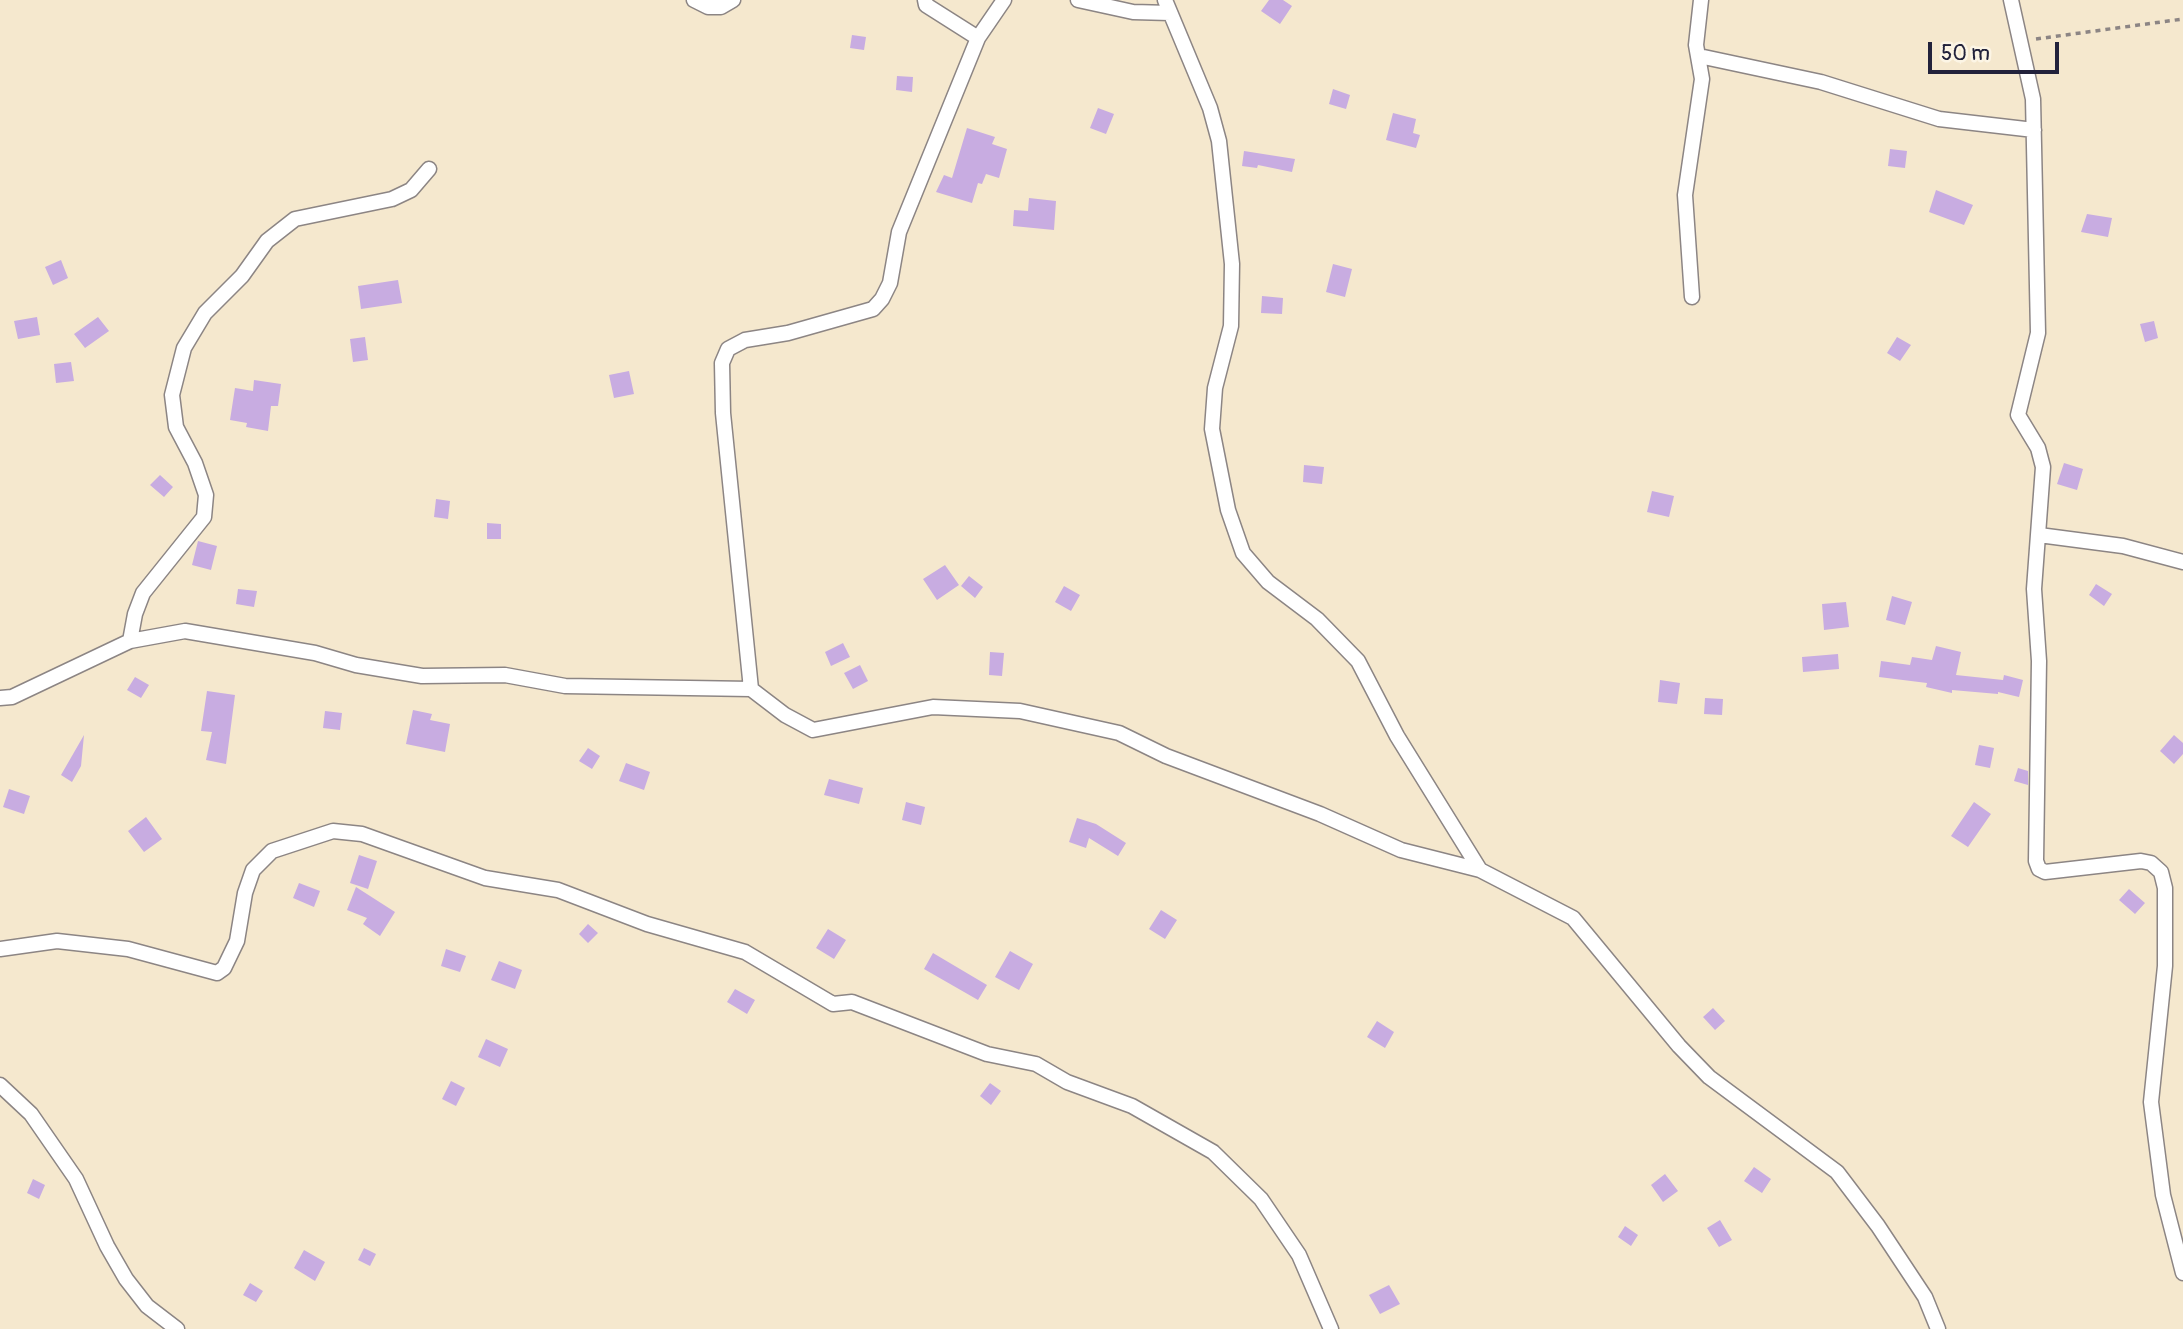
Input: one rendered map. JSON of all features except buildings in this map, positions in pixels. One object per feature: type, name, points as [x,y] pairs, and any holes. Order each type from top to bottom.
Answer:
[{"type":"street","points":[[694,0],[708,8],[720,7],[733,0]]},
{"type":"street","points":[[925,0],[926,5],[978,38]]},
{"type":"street","points":[[751,690],[723,413],[722,363],[728,349],[745,340],[788,332],[873,309],[882,299],[890,283],[899,232],[978,38],[1004,0]]},
{"type":"street","points":[[1078,0],[1133,12],[1168,7],[1210,108],[1219,141],[1232,264],[1231,313],[1215,388],[1212,429],[1228,510],[1243,553],[1268,582],[1317,619],[1358,661],[1397,737],[1480,870]]},
{"type":"street","points":[[1692,297],[1685,195],[1702,79],[1696,45],[1701,0]]},
{"type":"street","points":[[2011,0],[2033,99],[2034,130],[2038,332],[2018,415],[2038,448],[2043,467],[2035,589],[2039,662],[2036,861],[2039,869],[2045,872],[2141,861],[2151,863],[2161,872],[2165,888],[2165,966],[2151,1102],[2163,1195],[2183,1273]]},
{"type":"street","points":[[1699,56],[1821,82],[1939,119],[2034,130]]},
{"type":"street","points":[[130,641],[135,614],[143,593],[204,516],[206,495],[176,427],[172,395],[184,348],[205,313],[242,276],[267,241],[295,219],[392,199],[411,190],[429,169]]},
{"type":"street","points":[[2039,536],[2123,546],[2183,562]]},
{"type":"street","points":[[0,698],[12,697],[130,641],[185,631],[315,653],[356,665],[422,676],[505,675],[565,686],[751,690],[785,715],[813,730],[933,707],[1020,711],[1119,733],[1166,756],[1320,814],[1401,850],[1480,870],[1573,918],[1679,1046],[1709,1077],[1837,1172],[1878,1226],[1925,1297],[1938,1329]]},
{"type":"street","points":[[0,949],[57,941],[128,949],[217,973],[224,968],[237,941],[245,893],[253,870],[272,851],[332,831],[362,834],[485,878],[558,890],[595,902],[646,924],[745,952],[834,1004],[852,1002],[987,1054],[1036,1064],[1067,1082],[1132,1106],[1213,1152],[1261,1199],[1298,1255],[1331,1329]]},
{"type":"street","points":[[0,1085],[31,1114],[76,1178],[107,1246],[127,1279],[147,1306],[177,1329]]},
{"type":"path","points":[[2019,42],[2183,19]]}]
